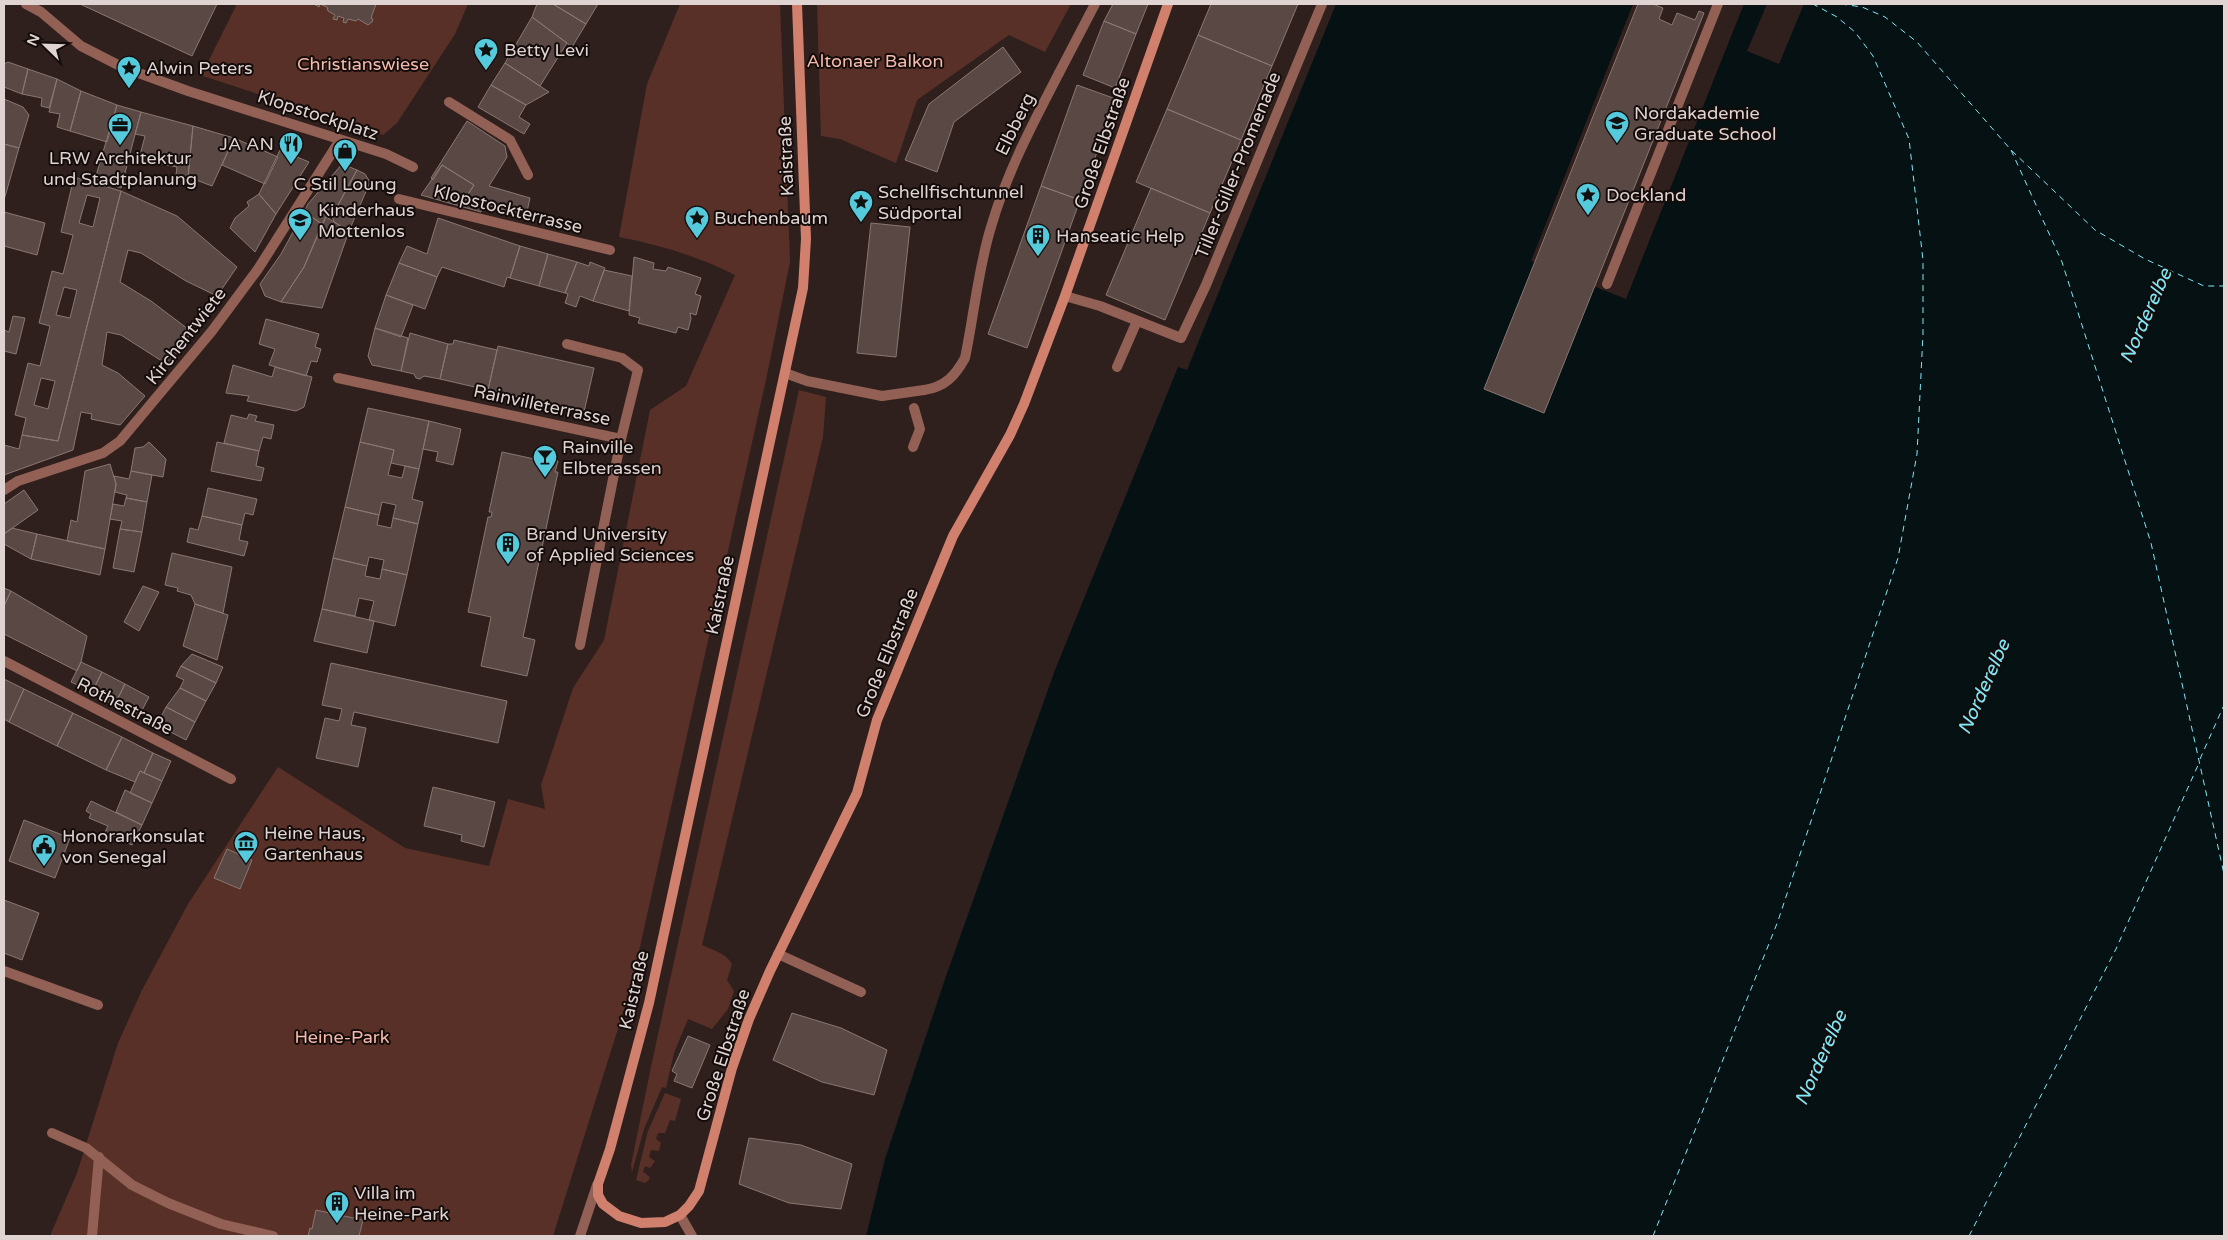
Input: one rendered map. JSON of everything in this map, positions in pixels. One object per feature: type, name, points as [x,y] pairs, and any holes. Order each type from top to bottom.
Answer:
[{"type":"street","name":"Klopstockplatz","points":[[26,4],[41,12],[81,46],[122,67],[188,91],[386,154],[413,167]]},
{"type":"street","name":"Kaistraße","points":[[598,1184],[610,1149],[649,1003],[803,288],[806,264],[797,4]]},
{"type":"street","name":"Elbberg","points":[[785,373],[807,381],[882,396],[937,388],[949,381],[958,372],[965,358],[990,229],[1002,192],[1021,147],[1095,4]]},
{"type":"street","name":"Große Elbstraße","points":[[680,1215],[696,1196],[702,1183],[734,1061],[755,1004],[852,805],[877,720],[953,536],[1010,436],[1065,296],[1168,4]]},
{"type":"street","name":"Tiller-Giller-Promenade","points":[[1137,321],[1181,338],[1206,285],[1322,4]]},
{"type":"street","points":[[1607,284],[1718,4]]},
{"type":"street","points":[[449,102],[510,140],[528,175]]},
{"type":"street","name":"Kirchentwiete","points":[[4,490],[18,482],[103,453],[120,442],[212,331],[258,269],[340,140]]},
{"type":"street","name":"Klopstockterrasse","points":[[399,199],[610,250]]},
{"type":"street","points":[[1065,296],[1100,306],[1137,321],[1117,368]]},
{"type":"street","points":[[568,344],[622,358],[638,370],[621,439]]},
{"type":"street","name":"Rainvilleterrasse","points":[[338,378],[621,439],[580,645]]},
{"type":"street","points":[[913,447],[920,428],[914,408]]},
{"type":"street","name":"Rothestraße","points":[[4,661],[231,779]]},
{"type":"street","points":[[778,954],[861,992]]},
{"type":"street","points":[[4,971],[98,1005]]},
{"type":"street","points":[[52,1133],[72,1141],[99,1157],[132,1185],[168,1202],[221,1224],[273,1236]]},
{"type":"street","points":[[92,1236],[99,1157]]},
{"type":"street","points":[[598,1184],[598,1194],[603,1204],[626,1220],[650,1224],[666,1222],[680,1215],[692,1236]]},
{"type":"street","points":[[580,1236],[598,1184]]},
{"type":"green space","name":"Christianswiese","points":[[237,4],[468,4],[455,34],[397,123],[383,135],[203,76],[205,68]]},
{"type":"green space","name":"Heine-Park","points":[[680,4],[780,4],[790,262],[767,375],[631,987],[553,1236],[50,1236],[77,1173],[118,1043],[142,990],[188,904],[278,767],[405,848],[489,866],[508,799],[545,809],[541,785],[573,688],[604,640],[650,410],[686,386],[735,275],[708,262],[678,252],[619,237],[647,84]]},
{"type":"green space","name":"Altonaer Balkon","points":[[817,4],[1071,4],[1045,52],[1009,35],[917,100],[896,163],[840,139],[821,136]]},
{"type":"green space","points":[[799,390],[826,397],[823,437],[702,945],[723,954],[732,964],[727,980],[734,991],[728,1009],[712,1029],[688,1019],[674,1053],[666,1088],[662,1087],[644,1129],[632,1172],[631,1165],[652,1062]]},
{"type":"green space","points":[[665,1093],[681,1099],[675,1121],[670,1120],[665,1133],[658,1133],[656,1139],[661,1143],[659,1151],[651,1150],[649,1157],[655,1161],[650,1168],[645,1166],[643,1172],[650,1177],[645,1183],[636,1180],[648,1131]]},
{"type":"water","name":"Norderelbe","points":[[1336,4],[1633,4],[1531,261],[1626,299],[1744,4],[2224,4],[2224,1236],[866,1236],[885,1159],[945,979],[1055,670],[1178,367],[1187,370]]},
{"type":"pier","points":[[1767,4],[1804,4],[1779,64],[1747,51]]},
{"type":"building","points":[[80,4],[217,4],[192,56]]},
{"type":"building","points":[[320,4],[376,4],[371,18],[373,19],[372,22],[368,25],[358,19],[356,21],[348,19],[346,23],[343,22],[344,18],[338,16],[337,20],[333,19],[335,15],[328,11],[327,7]]},
{"type":"building","points":[[537,4],[553,4],[586,24],[572,47],[532,17]]},
{"type":"building","points":[[553,4],[598,4],[586,24]]},
{"type":"building","points":[[1113,4],[1148,4],[1136,34],[1104,21]]},
{"type":"building","points":[[1211,4],[1298,4],[1272,66],[1198,35]]},
{"type":"building","name":"Nordakademie Graduate School","points":[[1638,4],[1653,4],[1663,8],[1659,19],[1672,25],[1677,13],[1695,20],[1699,11],[1704,13],[1544,413],[1484,389]]},
{"type":"building","points":[[532,17],[567,43],[540,86],[505,63]]},
{"type":"building","points":[[1104,21],[1136,34],[1115,88],[1083,75]]},
{"type":"building","points":[[1198,35],[1272,66],[1241,140],[1167,109]]},
{"type":"building","points":[[1003,47],[1021,72],[954,122],[937,172],[905,160],[929,104]]},
{"type":"building","points":[[8,62],[28,69],[22,94],[4,87],[4,64]]},
{"type":"building","points":[[505,63],[549,92],[526,105],[491,85]]},
{"type":"building","points":[[28,69],[57,79],[49,108],[41,106],[42,98],[22,94]]},
{"type":"building","points":[[57,79],[81,91],[70,131],[57,127],[60,114],[49,112]]},
{"type":"building","points":[[491,85],[526,105],[519,117],[530,124],[524,134],[478,107]]},
{"type":"building","points":[[1077,85],[1116,99],[1080,200],[1041,186]]},
{"type":"building","points":[[81,91],[117,105],[107,142],[70,131]]},
{"type":"building","points":[[4,99],[23,107],[29,115],[19,148],[4,144]]},
{"type":"building","points":[[117,105],[141,112],[121,188],[95,179]]},
{"type":"building","points":[[1167,109],[1241,140],[1210,213],[1136,182]]},
{"type":"building","points":[[141,112],[193,126],[188,177],[176,175],[177,167],[139,159],[145,136],[135,134]]},
{"type":"building","points":[[467,121],[505,146],[507,157],[489,186],[530,198],[526,216],[465,199],[474,185],[442,165],[433,180],[431,178]]},
{"type":"building","points":[[193,126],[234,138],[212,186],[188,177]]},
{"type":"building","points":[[234,138],[278,157],[265,184],[222,165]]},
{"type":"building","points":[[4,144],[19,148],[4,200]]},
{"type":"building","points":[[280,150],[309,162],[276,214],[259,194]]},
{"type":"building","points":[[342,164],[357,170],[335,211],[331,207],[322,224],[304,212],[308,204]]},
{"type":"building","points":[[442,165],[474,185],[465,199],[483,205],[481,212],[421,195]]},
{"type":"building","points":[[357,170],[365,174],[370,182],[349,231],[334,222],[332,216]]},
{"type":"building","points":[[74,177],[121,191],[58,441],[22,435],[26,418],[15,415],[28,363],[40,366],[50,326],[39,323],[52,271],[63,274],[73,235],[61,232]],"holes":[[[87,195],[100,198],[93,227],[79,223]],[[64,287],[77,290],[70,318],[56,315]],[[41,378],[55,381],[48,409],[34,405]]]},
{"type":"building","name":"Hanseatic Help","points":[[1041,186],[1080,200],[1027,348],[988,334]]},
{"type":"building","points":[[1151,188],[1210,213],[1165,320],[1106,295]]},
{"type":"building","points":[[121,191],[177,216],[237,267],[217,296],[186,281],[141,253],[128,250],[120,282],[151,301],[192,332],[168,365],[121,335],[107,332],[102,365],[118,373],[145,396],[120,425],[91,419],[92,414],[81,412],[73,450],[4,475],[4,445],[19,449],[22,435],[58,441]]},
{"type":"building","points":[[259,194],[276,214],[255,252],[230,228],[235,218],[249,206],[247,202]]},
{"type":"building","points":[[4,212],[45,223],[37,255],[4,246]]},
{"type":"building","points":[[304,212],[322,224],[304,267],[281,302],[265,296],[260,284],[281,254]]},
{"type":"building","points":[[326,217],[349,231],[322,308],[281,302],[304,267]]},
{"type":"building","points":[[438,218],[520,246],[510,278],[507,277],[504,287],[442,267],[437,277],[399,263],[407,246],[427,254]]},
{"type":"building","points":[[871,223],[910,227],[896,357],[857,353]]},
{"type":"building","points":[[520,246],[548,254],[539,286],[510,278]]},
{"type":"building","points":[[548,254],[577,262],[565,293],[539,286]]},
{"type":"building","points":[[634,257],[654,263],[653,269],[666,271],[668,267],[701,278],[695,294],[701,296],[696,315],[690,313],[691,319],[688,330],[678,327],[676,333],[638,323],[640,318],[629,315]]},
{"type":"building","points":[[577,262],[589,266],[590,262],[605,268],[593,301],[580,296],[576,307],[565,303],[568,294],[565,293]]},
{"type":"building","points":[[399,263],[437,277],[425,309],[386,295]]},
{"type":"building","points":[[604,270],[632,276],[629,311],[593,301]]},
{"type":"building","points":[[386,295],[413,305],[401,337],[375,328]]},
{"type":"building","points":[[13,316],[25,318],[16,354],[4,351],[4,330],[9,332]]},
{"type":"building","points":[[266,319],[319,334],[315,347],[321,349],[317,362],[311,361],[306,376],[269,365],[275,349],[259,344]]},
{"type":"building","points":[[375,328],[408,338],[401,371],[372,365],[368,356]]},
{"type":"building","points":[[410,333],[448,344],[440,379],[424,376],[420,379],[416,378],[414,374],[401,371]]},
{"type":"building","points":[[454,340],[497,350],[488,390],[440,379],[448,344],[453,344]]},
{"type":"building","points":[[498,346],[594,368],[584,412],[488,390]]},
{"type":"building","points":[[233,365],[272,377],[275,367],[312,377],[304,407],[296,411],[247,401],[249,396],[226,393]]},
{"type":"building","points":[[368,408],[429,421],[419,469],[391,463],[394,450],[360,442]]},
{"type":"building","points":[[249,414],[257,416],[255,421],[274,425],[271,439],[263,437],[259,451],[224,443],[231,415],[247,419]]},
{"type":"building","points":[[429,421],[461,429],[453,465],[436,461],[438,452],[423,449]]},
{"type":"building","points":[[149,442],[166,459],[163,477],[131,471],[135,448],[143,447]]},
{"type":"building","points":[[217,442],[259,451],[256,466],[264,468],[261,481],[211,471]]},
{"type":"building","points":[[360,442],[394,450],[388,475],[402,478],[405,466],[419,469],[412,499],[423,502],[418,524],[393,518],[396,505],[382,502],[379,515],[345,507]]},
{"type":"building","name":"Brand University of Applied Sciences","points":[[502,452],[539,460],[539,457],[558,461],[555,472],[558,472],[523,637],[535,640],[527,676],[481,666],[491,617],[468,612],[488,517],[491,517],[492,512],[489,512]]},
{"type":"building","points":[[110,464],[116,484],[105,549],[67,541],[71,520],[77,522],[85,471]]},
{"type":"building","points":[[131,471],[152,475],[147,502],[126,498],[127,495],[115,492],[114,476],[129,479]]},
{"type":"building","points":[[208,488],[257,499],[253,515],[245,513],[242,525],[202,516]]},
{"type":"building","points":[[24,490],[38,510],[4,534],[4,504]]},
{"type":"building","points":[[126,498],[147,502],[142,532],[120,529],[122,521],[110,519],[113,504],[124,506]]},
{"type":"building","points":[[345,507],[379,515],[377,525],[391,528],[393,518],[418,524],[407,575],[382,569],[384,560],[369,557],[367,566],[333,558]]},
{"type":"building","points":[[202,516],[242,525],[239,540],[248,542],[244,556],[187,542],[190,528],[198,530]]},
{"type":"building","points":[[12,528],[37,534],[31,559],[4,544],[4,534]]},
{"type":"building","points":[[120,529],[142,532],[134,572],[113,568]]},
{"type":"building","points":[[37,534],[105,549],[100,575],[31,559]]},
{"type":"building","points":[[172,553],[232,567],[223,613],[195,604],[191,595],[177,591],[178,588],[165,585]]},
{"type":"building","points":[[333,558],[367,566],[365,576],[380,579],[382,569],[407,575],[395,626],[369,620],[374,601],[359,598],[355,616],[322,609]]},
{"type":"building","points":[[143,586],[159,592],[139,631],[124,622]]},
{"type":"building","points":[[4,588],[11,591],[4,606]]},
{"type":"building","points":[[11,591],[87,636],[77,671],[4,634],[4,606]]},
{"type":"building","points":[[195,604],[228,615],[217,660],[183,646]]},
{"type":"building","points":[[322,609],[374,621],[367,653],[314,641]]},
{"type":"building","points":[[192,654],[223,667],[216,683],[181,666]]},
{"type":"building","points":[[81,662],[102,672],[92,692],[71,682]]},
{"type":"building","points":[[331,663],[507,701],[498,743],[354,712],[351,725],[366,728],[358,767],[316,758],[325,718],[339,721],[342,709],[322,705]]},
{"type":"building","points":[[181,666],[216,683],[206,701],[180,688],[184,680],[176,676]]},
{"type":"building","points":[[102,672],[125,684],[114,706],[92,692]]},
{"type":"building","points":[[4,679],[24,689],[9,722],[4,719]]},
{"type":"building","points":[[125,684],[149,697],[138,718],[114,706]]},
{"type":"building","points":[[180,688],[206,701],[195,722],[166,707]]},
{"type":"building","points":[[24,689],[73,713],[57,746],[9,722]]},
{"type":"building","points":[[166,707],[195,722],[186,740],[157,725]]},
{"type":"building","points":[[73,713],[122,737],[106,770],[57,746]]},
{"type":"building","points":[[122,737],[153,753],[144,773],[140,771],[135,782],[106,770]]},
{"type":"building","points":[[153,753],[171,761],[162,781],[144,773]]},
{"type":"building","points":[[140,771],[162,781],[152,803],[130,793]]},
{"type":"building","points":[[433,787],[495,802],[484,847],[461,841],[462,835],[424,826]]},
{"type":"building","points":[[125,790],[152,803],[142,825],[116,812]]},
{"type":"building","points":[[91,801],[142,825],[132,845],[105,832],[108,826],[89,818],[91,814],[86,811]]},
{"type":"building","points":[[24,820],[70,838],[55,878],[9,861]]},
{"type":"building","points":[[227,849],[252,860],[240,889],[214,878]]},
{"type":"building","points":[[4,900],[39,913],[22,960],[4,953]]},
{"type":"building","points":[[792,1013],[841,1028],[887,1050],[874,1095],[822,1082],[773,1060]]},
{"type":"building","points":[[688,1036],[710,1045],[692,1088],[674,1081],[677,1074],[672,1071]]},
{"type":"building","points":[[749,1138],[801,1145],[852,1164],[841,1209],[789,1203],[739,1184]]},
{"type":"building","name":"Villa im Heine-Park","points":[[316,1210],[363,1220],[359,1236],[308,1236],[310,1228],[312,1229]]},
{"type":"ferry route","points":[[1653,1236],[1778,921],[1898,558],[1917,454],[1923,334],[1923,260],[1909,139],[1873,56],[1855,32],[1837,17],[1813,4]]},
{"type":"ferry route","points":[[1841,4],[1862,7],[1885,17],[1917,42],[2011,150],[2095,230],[2145,259],[2204,286],[2224,286]]},
{"type":"ferry route","points":[[2011,150],[2062,262],[2151,543],[2224,874]]},
{"type":"ferry route","points":[[2200,759],[2224,705]]},
{"type":"ferry route","points":[[1969,1236],[2116,949],[2199,763]]},
{"type":"place","name":"Betty Levi","points":[[486,71]]},
{"type":"place","name":"Alwin Peters","points":[[129,89]]},
{"type":"place","name":"Nordakademie Graduate School","points":[[1617,144]]},
{"type":"place","name":"LRW Architektur und Stadtplanung","points":[[120,146]]},
{"type":"place","name":"JA AN","points":[[291,165]]},
{"type":"place","name":"C Stil Loung","points":[[345,172]]},
{"type":"place","name":"Dockland","points":[[1588,216]]},
{"type":"place","name":"Schellfischtunnel Südportal","points":[[861,223]]},
{"type":"place","name":"Buchenbaum","points":[[697,239]]},
{"type":"place","name":"Kinderhaus Mottenlos","points":[[300,241]]},
{"type":"place","name":"Hanseatic Help","points":[[1038,257]]},
{"type":"place","name":"Rainville Elbterassen","points":[[545,478]]},
{"type":"place","name":"Brand University of Applied Sciences","points":[[508,565]]},
{"type":"place","name":"Heine Haus, Gartenhaus","points":[[246,864]]},
{"type":"place","name":"Honorarkonsulat von Senegal","points":[[44,867]]},
{"type":"place","name":"Villa im Heine-Park","points":[[337,1224]]}]
